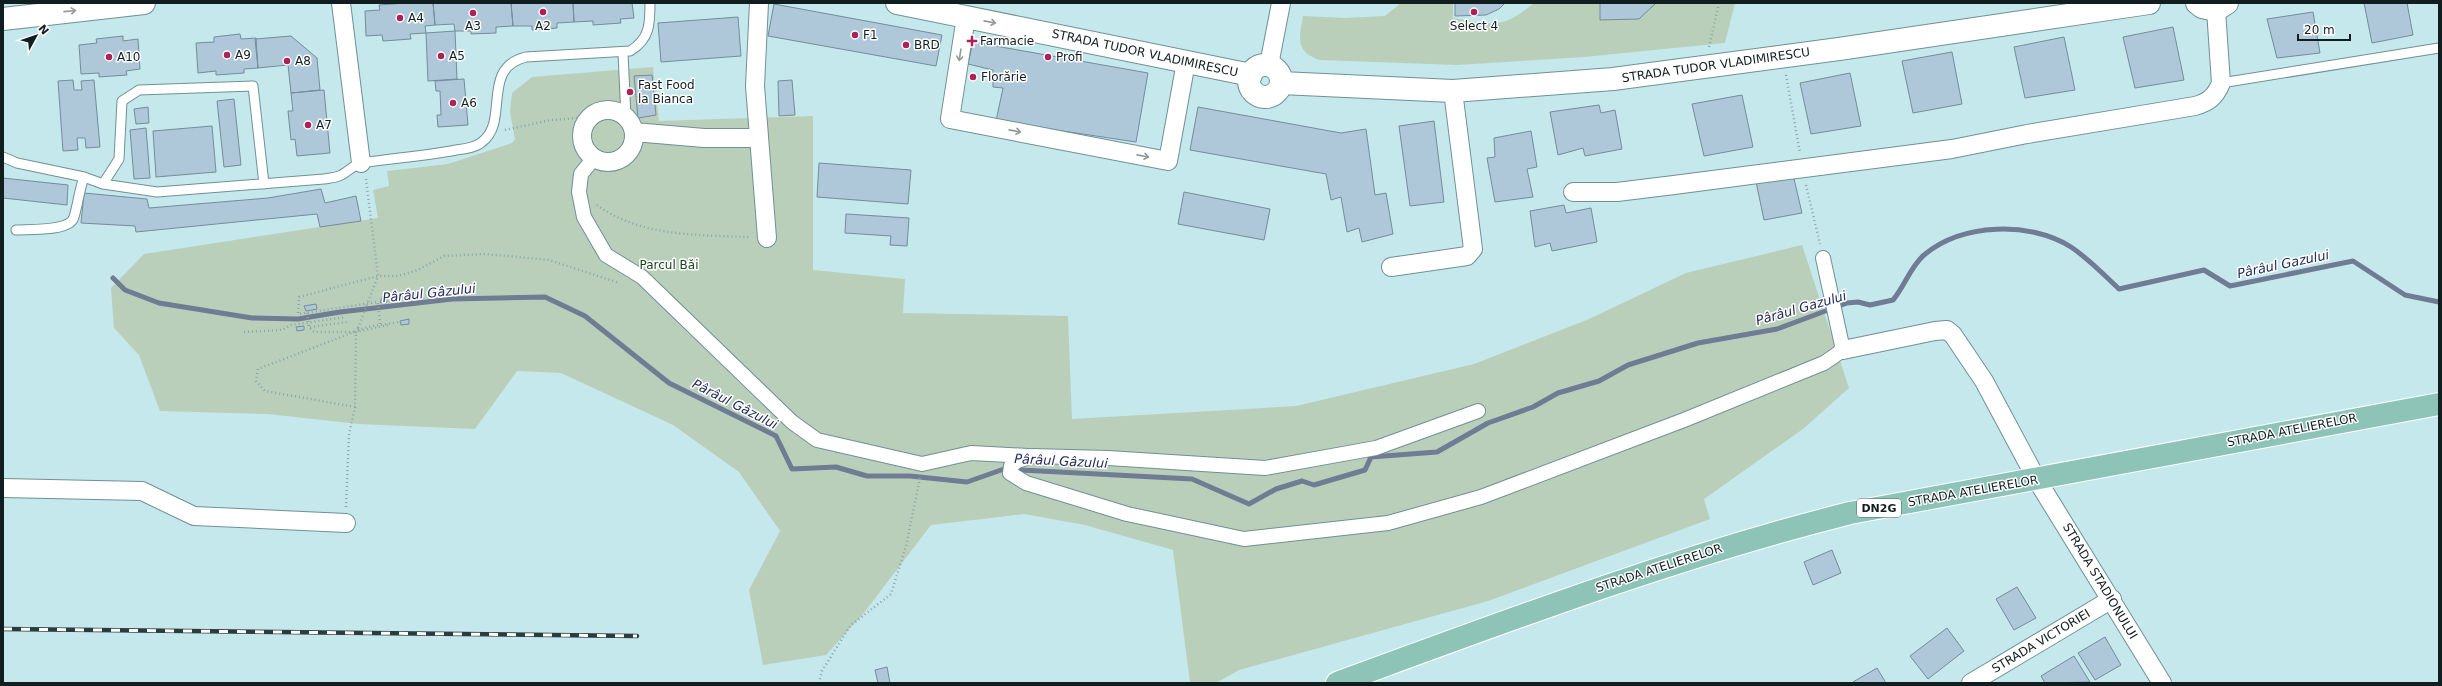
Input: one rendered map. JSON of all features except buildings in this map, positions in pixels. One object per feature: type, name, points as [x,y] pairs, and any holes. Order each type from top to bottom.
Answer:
[{"type":"main road","name":"STRADA ATELIERELOR","points":[[1338,683],[1611,584],[1750,539],[1850,513],[2037,480],[2439,404]]},
{"type":"street","points":[[3,19],[34,9],[144,3]]},
{"type":"street","points":[[341,3],[362,163]]},
{"type":"street","points":[[759,3],[755,86],[767,238]]},
{"type":"street","name":"STRADA TUDOR VLADIMIRESCU","points":[[897,3],[1186,62],[1260,70],[1251,88],[1259,95],[1273,95],[1277,92],[1281,83],[1453,91],[1614,79],[2148,3]]},
{"type":"street","points":[[1281,3],[1260,70],[1278,71],[1281,83]]},
{"type":"street","points":[[1573,192],[1638,189],[1802,167],[1818,168],[1952,149],[2027,134],[2195,106],[2207,102],[2216,94],[2221,83],[2214,5]]},
{"type":"street","points":[[966,17],[950,119],[1168,161],[1186,62]]},
{"type":"street","points":[[1391,267],[1467,256],[1473,249],[1453,91]]},
{"type":"street","points":[[630,124],[631,148],[622,157],[610,162],[594,158],[586,148],[582,136],[583,128],[591,117],[602,110],[610,110],[630,124],[704,138],[758,138]]},
{"type":"street","points":[[594,158],[581,174],[579,192],[584,217],[606,255],[642,277],[792,422],[817,440],[922,464],[971,453],[1108,458],[1265,468],[1376,448],[1478,411]]},
{"type":"street","points":[[1032,456],[1017,461],[1010,469],[1026,483],[1127,514],[1244,539],[1388,523],[1481,497],[1677,423],[1824,363],[1843,350],[1823,258]]},
{"type":"street","name":"STRADA STADIONULUI","points":[[1843,350],[1947,330],[1953,335],[1984,381],[2037,480],[2112,599],[2162,683]]},
{"type":"street","points":[[3,488],[142,491],[194,516],[346,523]]},
{"type":"street","name":"STRADA VICTORIEI","points":[[1971,683],[2112,599]]},
{"type":"lane","points":[[3,157],[17,163],[84,177],[103,184],[157,192],[264,184],[339,176],[362,163],[470,148],[480,144],[488,137],[493,127],[499,82],[510,64],[518,59],[623,53],[636,47],[647,34],[650,28],[650,3]]},
{"type":"lane","points":[[2221,83],[2439,48]]},
{"type":"lane","points":[[623,53],[630,124]]},
{"type":"lane","points":[[103,184],[119,159],[122,101],[139,90],[253,86],[264,184]]},
{"type":"lane","points":[[16,230],[65,227],[74,219],[78,193],[84,177]]},
{"type":"path","points":[[1704,67],[1719,3]]},
{"type":"path","points":[[1783,56],[1802,167],[1823,258]]},
{"type":"path","points":[[493,127],[508,130],[551,120],[591,117]]},
{"type":"path","points":[[346,523],[349,434],[355,407],[356,332],[378,276],[362,163]]},
{"type":"path","points":[[579,192],[608,213],[642,227],[688,234],[767,238]]},
{"type":"path","points":[[380,324],[378,302],[298,314],[299,297],[378,276],[404,274],[418,270],[444,256],[485,254],[550,260],[622,284]]},
{"type":"path","points":[[307,313],[309,328],[314,332],[356,332],[399,322]]},
{"type":"path","points":[[244,332],[282,330],[291,325],[346,317]]},
{"type":"path","points":[[309,328],[347,322]]},
{"type":"path","points":[[355,407],[265,392],[256,381],[258,369],[380,324],[390,325]]},
{"type":"path","points":[[819,683],[822,671],[850,626],[891,594],[906,546],[919,484]]},
{"type":"green space","points":[[1401,3],[1453,3],[1453,18],[1496,23],[1513,18],[1534,3],[1735,3],[1725,43],[1584,57],[1457,65],[1320,60],[1306,53],[1303,48],[1300,31],[1303,16],[1345,18],[1385,16]]},
{"type":"green space","name":"Parcul Băi","points":[[653,67],[659,121],[813,116],[813,270],[905,279],[903,313],[1068,316],[1072,419],[1296,406],[1474,364],[1589,319],[1686,273],[1802,245],[1849,388],[1803,429],[1704,499],[1710,519],[1488,601],[1239,670],[1216,683],[1190,683],[1173,550],[1085,525],[1024,514],[931,525],[863,614],[826,655],[763,665],[749,590],[780,531],[739,472],[673,425],[561,373],[517,371],[475,429],[359,424],[267,414],[160,411],[139,355],[114,328],[111,288],[144,254],[378,218],[373,190],[389,186],[387,171],[448,164],[512,143],[515,139],[510,112],[512,93],[532,77]]},
{"type":"waterway","name":"Pârâul Gâzului","points":[[113,278],[125,290],[159,303],[252,318],[298,319],[340,312],[452,299],[545,297],[585,316],[669,383],[776,436],[792,469],[836,467],[867,476],[910,476],[967,482],[1004,469],[1192,479],[1249,504],[1276,489],[1302,481],[1314,485],[1365,470],[1371,457],[1437,452],[1488,423],[1533,407],[1558,393],[1599,381],[1628,365],[1698,343],[1777,329],[1847,303],[1858,302],[1870,305],[1893,300],[1915,265],[1924,255],[1940,244],[1957,237],[1976,232],[1996,229],[2016,230],[2036,233],[2054,239],[2078,252],[2119,289],[2204,270],[2230,286],[2353,261],[2405,295],[2439,302]]},
{"type":"railway","points":[[3,629],[637,636]]},
{"type":"place","name":"A2","points":[[543,12]]},
{"type":"place","name":"Select 4","points":[[1474,12]]},
{"type":"place","name":"A3","points":[[473,13]]},
{"type":"place","name":"A4","points":[[400,18]]},
{"type":"place","name":"F1","points":[[855,35]]},
{"type":"place","name":"Farmacie","points":[[972,41]]},
{"type":"place","name":"BRD","points":[[906,45]]},
{"type":"place","name":"A9","points":[[227,55]]},
{"type":"place","name":"A5","points":[[441,56]]},
{"type":"place","name":"A10","points":[[109,57]]},
{"type":"place","name":"Profi","points":[[1048,57]]},
{"type":"place","name":"A8","points":[[287,61]]},
{"type":"place","name":"Florărie","points":[[973,77]]},
{"type":"place","name":"Fast Food la Bianca","points":[[630,92]]},
{"type":"place","name":"A6","points":[[453,103]]},
{"type":"place","name":"A7","points":[[308,125]]},
{"type":"water label","name":"Pârâul Gazului","points":[[2283,264]]},
{"type":"water label","name":"Pârâul Gazului","points":[[1801,308]]}]
